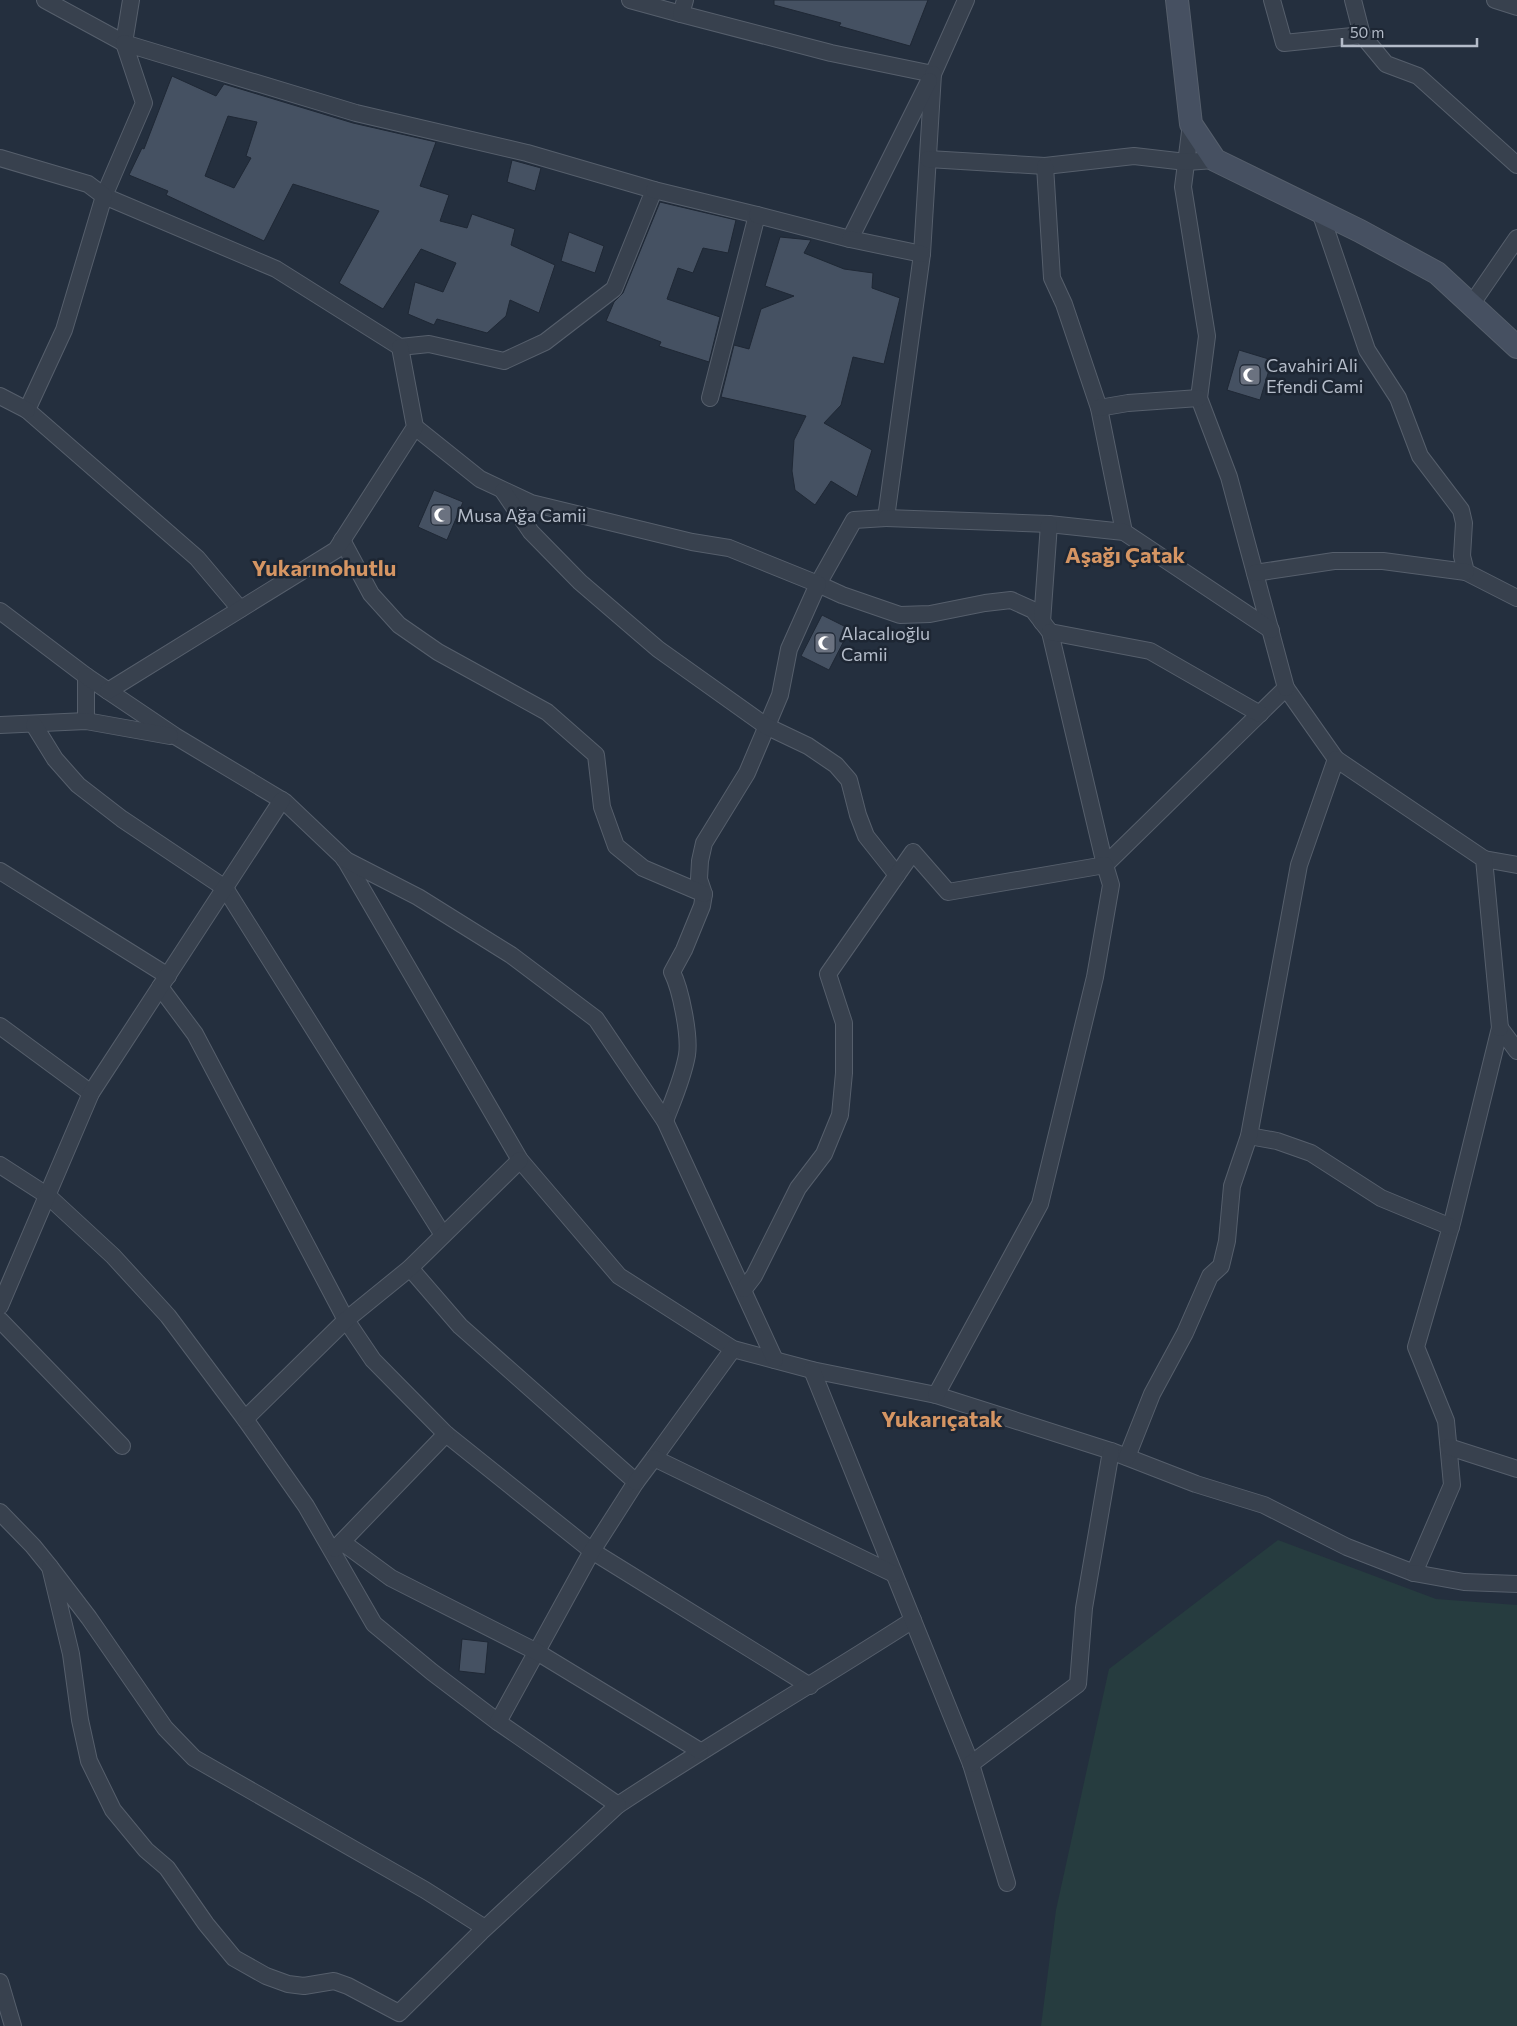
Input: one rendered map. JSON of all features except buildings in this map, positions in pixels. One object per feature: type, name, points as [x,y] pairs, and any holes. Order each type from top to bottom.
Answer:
[{"type":"street","points":[[45,0],[124,43],[356,113],[527,152],[654,190],[850,239],[922,254]]},
{"type":"street","points":[[27,410],[64,330],[104,196],[144,103],[124,43],[131,0]]},
{"type":"street","points":[[630,0],[683,7],[831,53],[933,74]]},
{"type":"street","points":[[850,239],[933,74],[966,0]]},
{"type":"street","points":[[1177,0],[1191,124],[1183,186],[1207,336],[1199,398],[1228,477],[1286,688],[1336,759],[1484,859],[1517,865]]},
{"type":"street","points":[[1272,0],[1284,43],[1362,34]]},
{"type":"street","points":[[1353,0],[1362,34],[1386,64],[1418,76],[1517,166]]},
{"type":"street","points":[[1495,0],[1517,7]]},
{"type":"street","points":[[886,518],[922,254],[933,74]]},
{"type":"street","points":[[1191,124],[1215,160],[1360,231],[1438,273],[1517,347]]},
{"type":"street","points":[[928,159],[1045,166],[1134,156],[1186,162],[1215,160]]},
{"type":"street","points":[[2,162],[88,184],[104,196],[276,269],[400,347],[429,344],[504,361],[545,342],[614,289],[654,190]]},
{"type":"street","points":[[1045,166],[1052,278],[1064,304],[1098,408],[1124,532]]},
{"type":"street","points":[[1320,212],[1367,350],[1398,398],[1420,456],[1460,510],[1464,523],[1462,556],[1466,572]]},
{"type":"street","points":[[710,398],[757,215]]},
{"type":"street","points":[[1471,305],[1517,238]]},
{"type":"street","points":[[400,347],[415,427],[480,479],[530,503],[692,542],[729,548],[842,595],[900,615],[930,614],[1011,600],[1033,610],[1046,627],[1150,651],[1260,714]]},
{"type":"street","points":[[0,396],[27,410],[197,558],[240,609]]},
{"type":"street","points":[[1098,408],[1128,403],[1199,398]]},
{"type":"street","points":[[108,691],[336,550],[415,427]]},
{"type":"street","points":[[502,490],[530,532],[580,582],[658,649],[766,726],[808,746],[836,765],[850,780],[858,815],[866,836],[897,875]]},
{"type":"street","points":[[665,1122],[682,1078],[688,1053],[682,1008],[677,983],[672,972],[693,930],[702,906],[704,894],[699,879],[704,843],[747,773],[780,695],[789,649],[818,584],[854,520],[886,518],[1049,524],[1124,532],[1271,630]]},
{"type":"street","points":[[936,1395],[1040,1204],[1095,977],[1111,885],[1046,627],[1049,524]]},
{"type":"street","points":[[342,540],[371,594],[399,625],[438,652],[547,712],[596,755],[602,807],[616,846],[643,868],[704,894]]},
{"type":"street","points":[[1255,573],[1334,561],[1384,561],[1466,572],[1517,598]]},
{"type":"street","points":[[0,611],[86,676],[175,736],[282,800],[344,858],[418,897],[502,950],[596,1019],[665,1122],[744,1289],[775,1360]]},
{"type":"street","points":[[86,676],[86,721]]},
{"type":"street","points":[[744,1289],[754,1276],[798,1188],[824,1154],[840,1115],[844,1073],[844,1023],[828,974],[913,852],[948,892],[1105,865],[1286,688]]},
{"type":"street","points":[[0,725],[34,725],[86,721],[175,736]]},
{"type":"street","points":[[34,725],[55,759],[78,785],[144,834],[225,888],[443,1234]]},
{"type":"street","points":[[1127,1457],[1152,1394],[1185,1332],[1210,1276],[1221,1266],[1227,1240],[1232,1186],[1249,1136],[1299,865],[1336,759]]},
{"type":"street","points":[[0,1306],[91,1093],[282,800]]},
{"type":"street","points":[[344,858],[520,1160],[618,1276],[733,1349],[812,1370],[936,1395],[1111,1451],[1196,1484],[1264,1505],[1347,1547],[1414,1573],[1464,1582],[1517,1584]]},
{"type":"street","points":[[1414,1573],[1452,1485],[1446,1421],[1416,1347],[1451,1227],[1500,1028],[1484,859]]},
{"type":"street","points":[[0,871],[164,981],[195,1034],[346,1320],[372,1360],[446,1434],[592,1551],[810,1686]]},
{"type":"street","points":[[0,1026],[91,1093]]},
{"type":"street","points":[[1500,1028],[1517,1051]]},
{"type":"street","points":[[1249,1136],[1277,1141],[1311,1153],[1381,1198],[1451,1227]]},
{"type":"street","points":[[245,1419],[346,1320],[410,1268],[520,1160]]},
{"type":"street","points":[[0,1165],[48,1196],[113,1256],[168,1316],[337,1546],[374,1624],[432,1672],[498,1722],[618,1805]]},
{"type":"street","points":[[410,1268],[460,1326],[636,1482]]},
{"type":"street","points":[[0,1320],[122,1446]]},
{"type":"street","points":[[498,1722],[592,1551],[636,1482],[733,1349]]},
{"type":"street","points":[[812,1370],[971,1764],[1008,1883]]},
{"type":"street","points":[[337,1546],[446,1434]]},
{"type":"street","points":[[1449,1447],[1517,1469]]},
{"type":"street","points":[[971,1764],[1078,1684],[1084,1608],[1111,1451]]},
{"type":"street","points":[[654,1458],[894,1574]]},
{"type":"street","points":[[0,1512],[34,1546],[89,1618],[165,1728],[194,1758],[386,1867],[485,1928]]},
{"type":"street","points":[[337,1546],[391,1578],[537,1652],[700,1751]]},
{"type":"street","points":[[50,1567],[71,1654],[80,1720],[90,1761],[113,1810],[146,1850],[167,1868],[206,1924],[234,1958],[266,1976],[288,1984],[304,1986],[334,1980],[399,2013],[485,1928],[618,1805],[700,1751],[810,1686],[913,1620]]},
{"type":"street","points":[[0,1982],[13,2026]]},
{"type":"green space","points":[[1278,1540],[1436,1599],[1517,1605],[1517,2026],[1041,2026],[1056,1910],[1109,1669]]},
{"type":"place","name":"Cavahiri Ali Efendi Cami","points":[[1250,375]]},
{"type":"place","name":"Musa Ağa Camii","points":[[441,515]]},
{"type":"place","name":"Alacalıoğlu Camii","points":[[825,643]]},
{"type":"district","name":"Aşağı Çatak","points":[[1125,554]]},
{"type":"district","name":"Yukarınohutlu","points":[[324,567]]},
{"type":"district","name":"Yukarıçatak","points":[[942,1418]]}]
